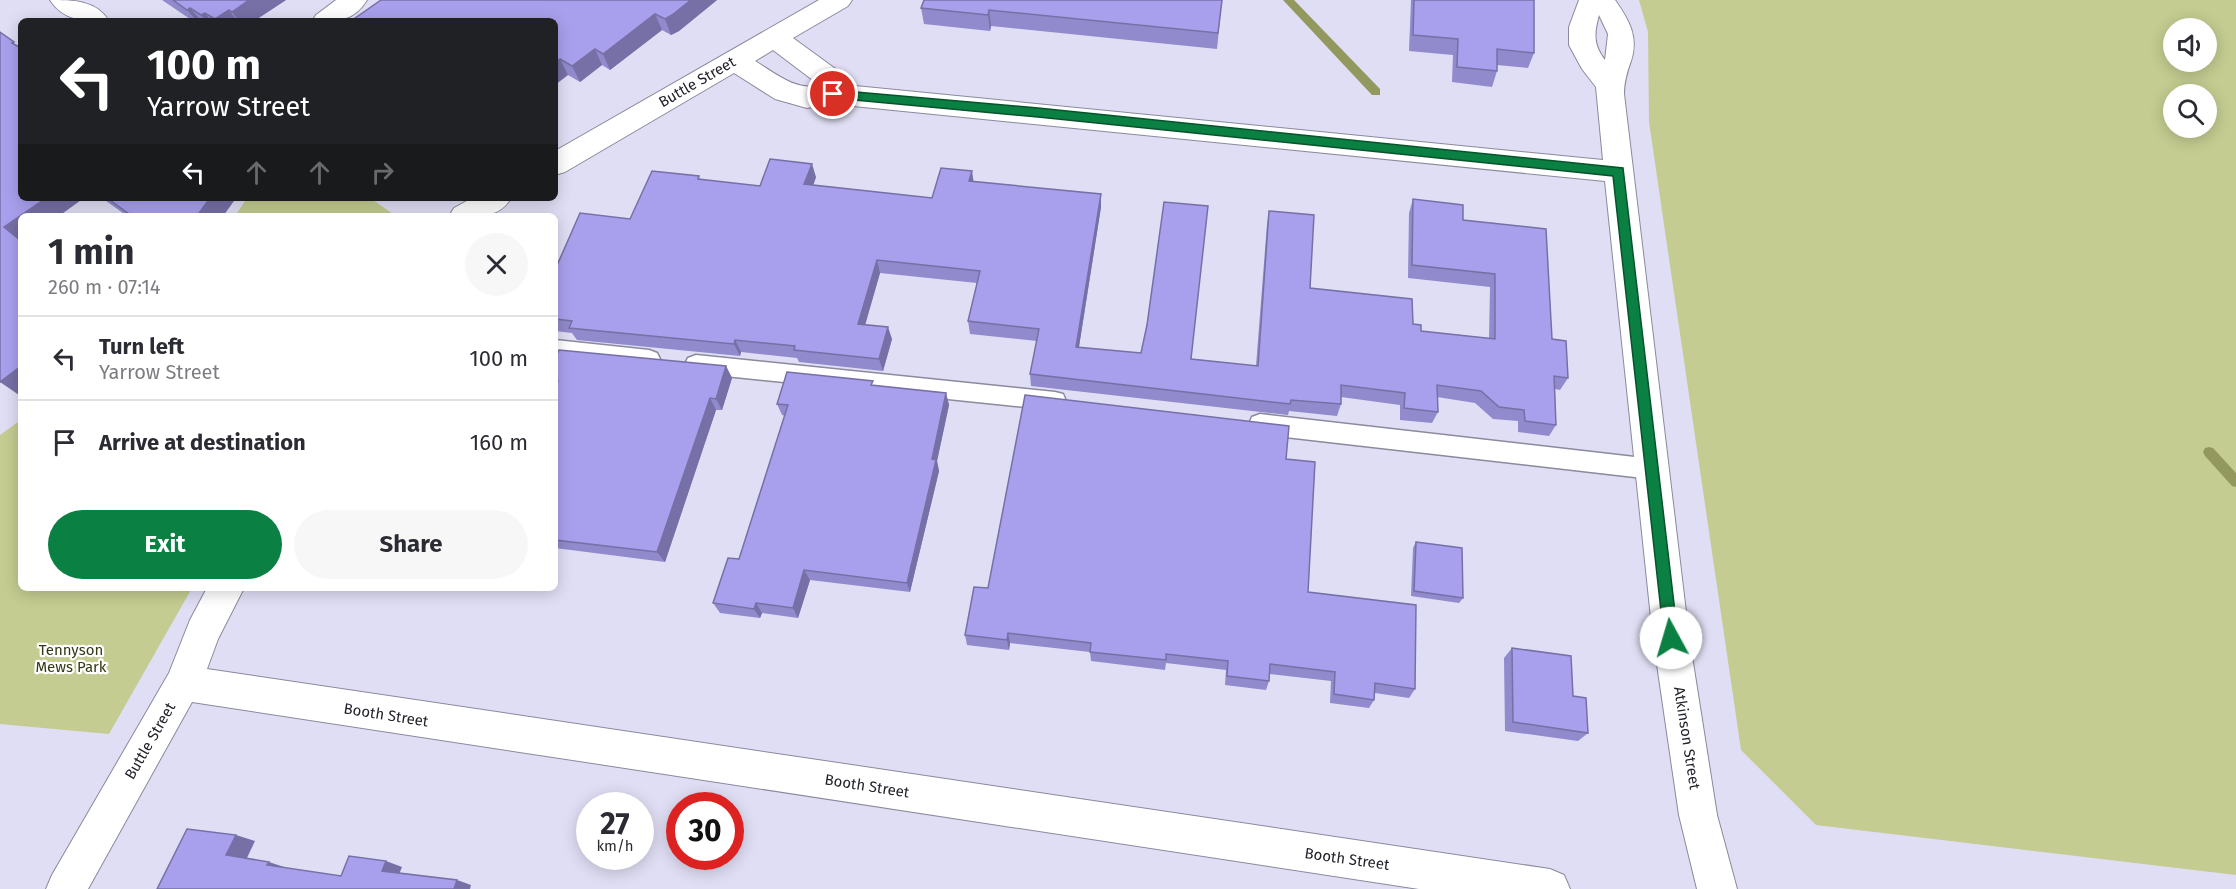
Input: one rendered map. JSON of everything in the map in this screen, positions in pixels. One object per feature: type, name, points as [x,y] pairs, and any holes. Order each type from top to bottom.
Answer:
[{"type":"street","points":[[63,0],[91,18]]},
{"type":"street","points":[[329,18],[354,0]]},
{"type":"street","name":"Buttle Street","points":[[558,162],[839,0]]},
{"type":"street","points":[[1592,0],[1581,26],[1581,40],[1590,60],[1609,84]]},
{"type":"street","name":"Atkinson Street","points":[[1602,0],[1619,27],[1622,38],[1609,84],[1671,638],[1698,815],[1717,889]]},
{"type":"street","points":[[774,38],[831,80],[833,94]]},
{"type":"street","points":[[735,61],[785,92],[807,98],[833,94],[1619,172]]},
{"type":"street","points":[[469,213],[491,201]]},
{"type":"street","name":"Buttle Street","points":[[66,889],[183,682],[203,632],[224,591]]},
{"type":"street","name":"Booth Street","points":[[183,682],[391,716],[654,753],[1550,889]]},
{"type":"lane","points":[[558,349],[1078,403]]},
{"type":"lane","points":[[1245,423],[1652,469]]},
{"type":"green space","points":[[1639,0],[2236,0],[2236,875],[1816,825],[1741,750],[1649,122],[1648,32]]},
{"type":"green space","points":[[245,201],[374,201],[392,213],[237,213]]},
{"type":"green space","name":"Tennyson Mews Park","points":[[18,422],[18,591],[190,591],[109,734],[0,724],[0,435]]},
{"type":"building","points":[[173,0],[249,0],[232,12],[229,10],[217,18],[205,13],[201,15],[190,8],[187,10]]},
{"type":"building","points":[[381,0],[691,0],[665,19],[655,14],[603,54],[595,49],[572,66],[560,59],[558,61],[558,18],[355,18]]},
{"type":"building","points":[[924,0],[1222,0],[1218,33],[989,10],[988,15],[921,8]]},
{"type":"building","points":[[1414,0],[1534,0],[1534,53],[1497,49],[1497,71],[1457,67],[1458,39],[1413,35]]},
{"type":"building","points":[[0,32],[18,46],[18,201],[42,201],[24,213],[18,213],[18,217],[4,227],[18,239],[18,368],[0,382]]},
{"type":"building","points":[[770,159],[812,164],[804,184],[932,198],[941,168],[972,171],[969,181],[1101,194],[1076,347],[1141,353],[1164,202],[1208,206],[1191,359],[1258,366],[1269,211],[1314,215],[1310,288],[1412,299],[1413,324],[1421,325],[1421,331],[1495,339],[1495,274],[1412,265],[1413,199],[1463,205],[1463,220],[1546,229],[1552,339],[1566,341],[1568,378],[1554,376],[1556,425],[1525,421],[1524,410],[1499,407],[1481,391],[1437,385],[1438,412],[1404,408],[1405,393],[1341,385],[1341,404],[1291,400],[1290,404],[1030,374],[1039,329],[968,321],[980,271],[877,260],[858,324],[888,327],[879,359],[794,350],[795,346],[735,340],[734,344],[569,328],[572,321],[558,319],[558,263],[580,213],[630,219],[652,171],[760,186]]},
{"type":"building","points":[[111,201],[208,201],[199,213],[128,213]]},
{"type":"building","points":[[559,350],[726,366],[716,399],[710,398],[657,552],[558,540]]},
{"type":"building","points":[[787,372],[873,381],[871,385],[946,393],[932,459],[936,460],[907,583],[804,570],[793,608],[756,603],[754,609],[713,603],[728,558],[739,559],[788,405],[777,404]]},
{"type":"building","points":[[1025,395],[1289,426],[1286,459],[1315,462],[1308,592],[1416,605],[1415,689],[1375,683],[1374,700],[1334,694],[1335,672],[1270,664],[1269,681],[1227,676],[1228,661],[1166,654],[1166,660],[1090,652],[1091,643],[1008,633],[1007,640],[965,635],[974,587],[988,588]]},
{"type":"building","points":[[1416,542],[1462,548],[1463,598],[1414,591]]},
{"type":"building","points":[[1512,648],[1571,656],[1573,696],[1586,698],[1588,733],[1513,722]]},
{"type":"building","points":[[187,829],[236,835],[226,855],[269,862],[267,865],[341,876],[349,856],[386,861],[382,871],[457,880],[454,889],[157,889]]},
{"type":"waterway","points":[[1288,0],[1376,92]]},
{"type":"waterway","points":[[2209,452],[2236,482]]},
{"type":"route","points":[[833,94],[1619,172],[1671,638]]}]
